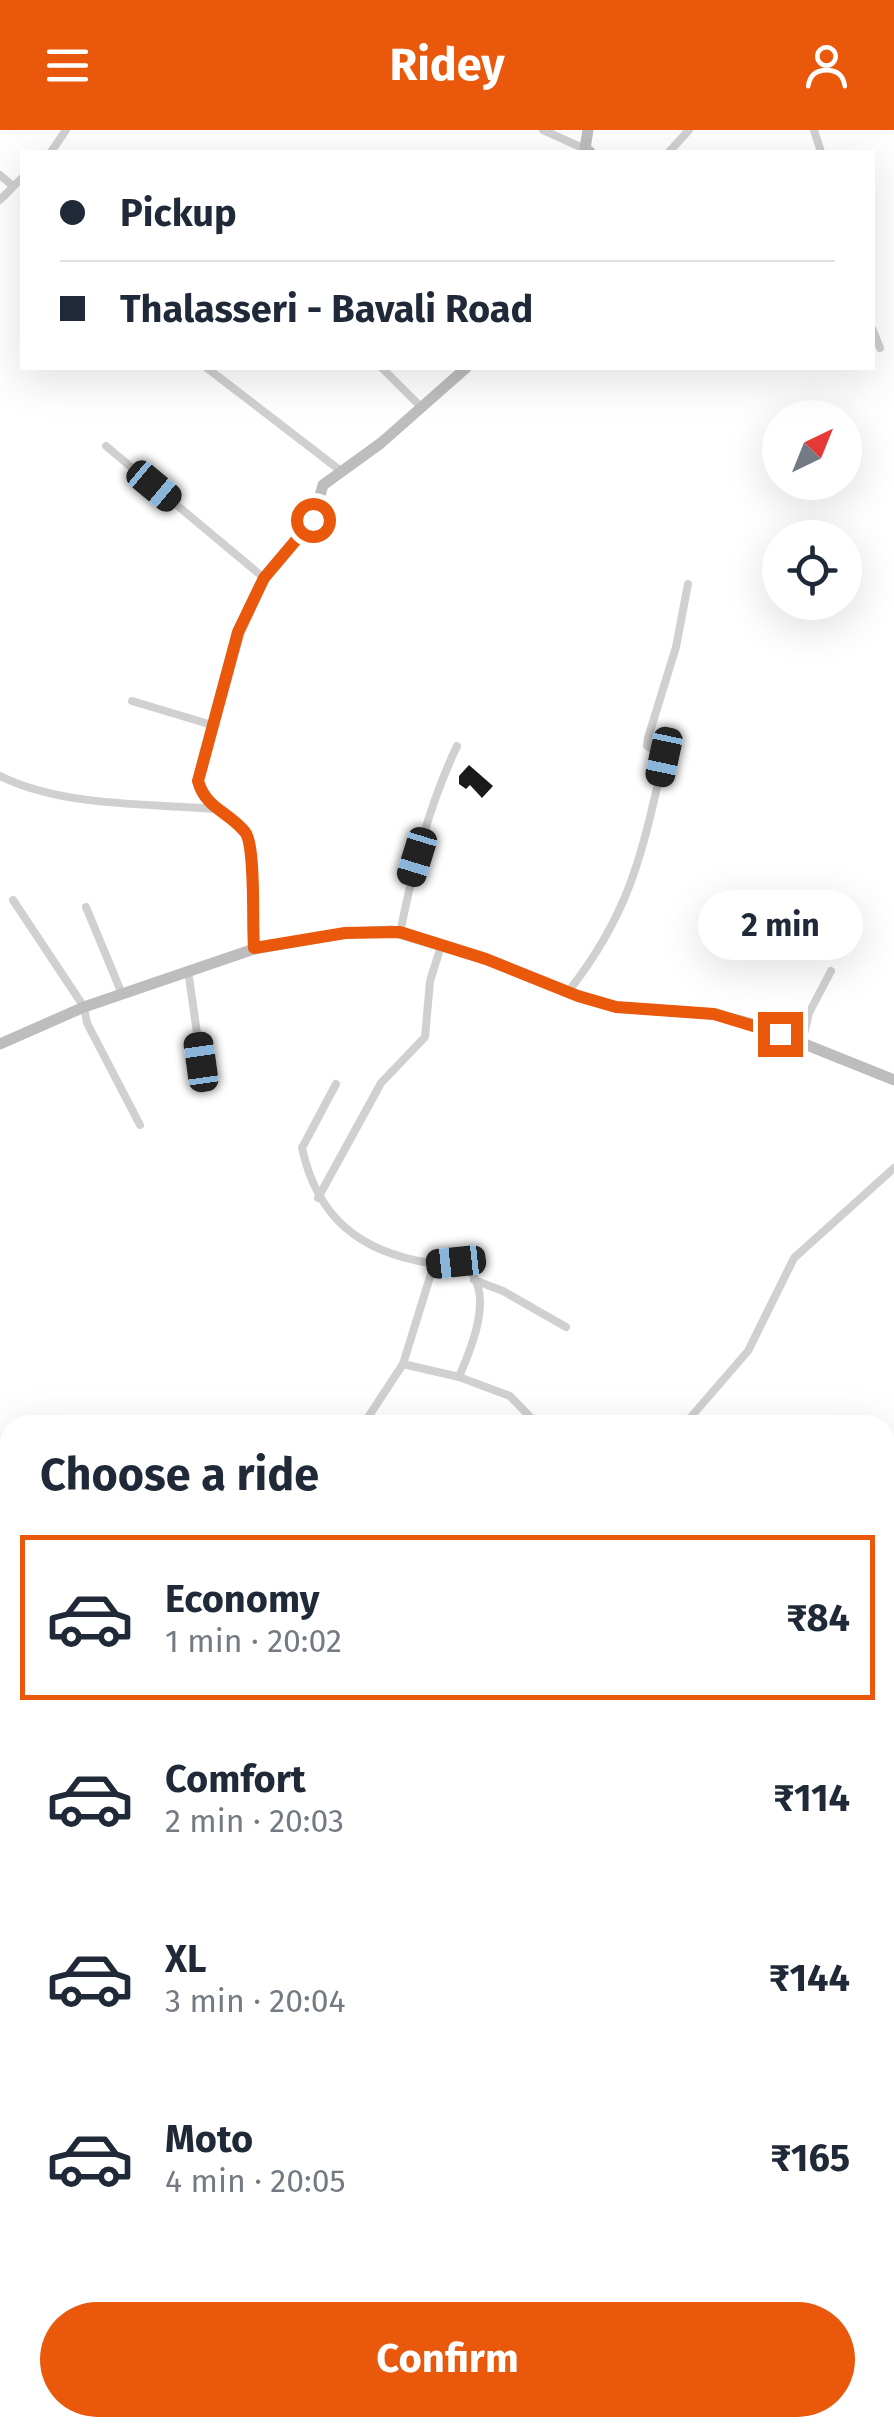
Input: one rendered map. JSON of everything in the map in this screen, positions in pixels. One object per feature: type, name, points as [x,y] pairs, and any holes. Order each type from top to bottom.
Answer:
[{"type":"main road","points":[[254,948],[252,850],[245,832],[202,796],[198,781],[238,632],[264,578],[313,520],[323,485],[381,444],[464,370]]},
{"type":"main road","points":[[0,1044],[84,1007],[254,948],[345,933],[400,932],[616,1007],[714,1014],[758,1025],[894,1080]]},
{"type":"street","points":[[542,130],[586,150]]},
{"type":"street","points":[[671,150],[689,130]]},
{"type":"street","points":[[0,175],[13,186]]},
{"type":"street","points":[[0,200],[20,180]]},
{"type":"street","points":[[875,336],[880,348]]},
{"type":"street","points":[[209,370],[341,471]]},
{"type":"street","points":[[384,370],[421,407]]},
{"type":"street","points":[[106,446],[264,578]]},
{"type":"street","points":[[568,992],[620,915],[634,881],[664,757],[647,746],[648,738],[676,647],[688,584]]},
{"type":"street","points":[[132,700],[212,725]]},
{"type":"street","points":[[400,932],[411,878],[439,786],[458,746]]},
{"type":"street","points":[[0,776],[20,786],[71,797],[214,809]]},
{"type":"street","points":[[13,900],[84,1007],[87,1023],[140,1125]]},
{"type":"street","points":[[86,907],[122,994]]},
{"type":"street","points":[[318,1198],[381,1082],[425,1037],[430,981],[441,946]]},
{"type":"street","points":[[188,970],[201,1062]]},
{"type":"street","points":[[802,1042],[810,1013],[831,971]]},
{"type":"street","points":[[336,1084],[302,1148],[318,1198],[332,1218],[364,1239],[434,1264],[456,1262],[468,1268],[478,1288],[476,1338],[459,1377]]},
{"type":"street","points":[[693,1415],[748,1351],[794,1258],[894,1168]]},
{"type":"street","points":[[370,1415],[404,1364],[434,1264]]},
{"type":"street","points":[[474,1280],[566,1328]]},
{"type":"street","points":[[404,1364],[459,1377],[510,1396],[528,1415]]},
{"type":"building","points":[[469,765],[493,786],[482,798],[470,785],[466,789],[459,784],[459,776]]},
{"type":"route","points":[[313,520],[276,560],[238,632],[198,781],[202,796],[245,832],[252,850],[250,904],[254,948],[345,933],[400,932],[616,1007],[714,1014],[780,1034]]}]
